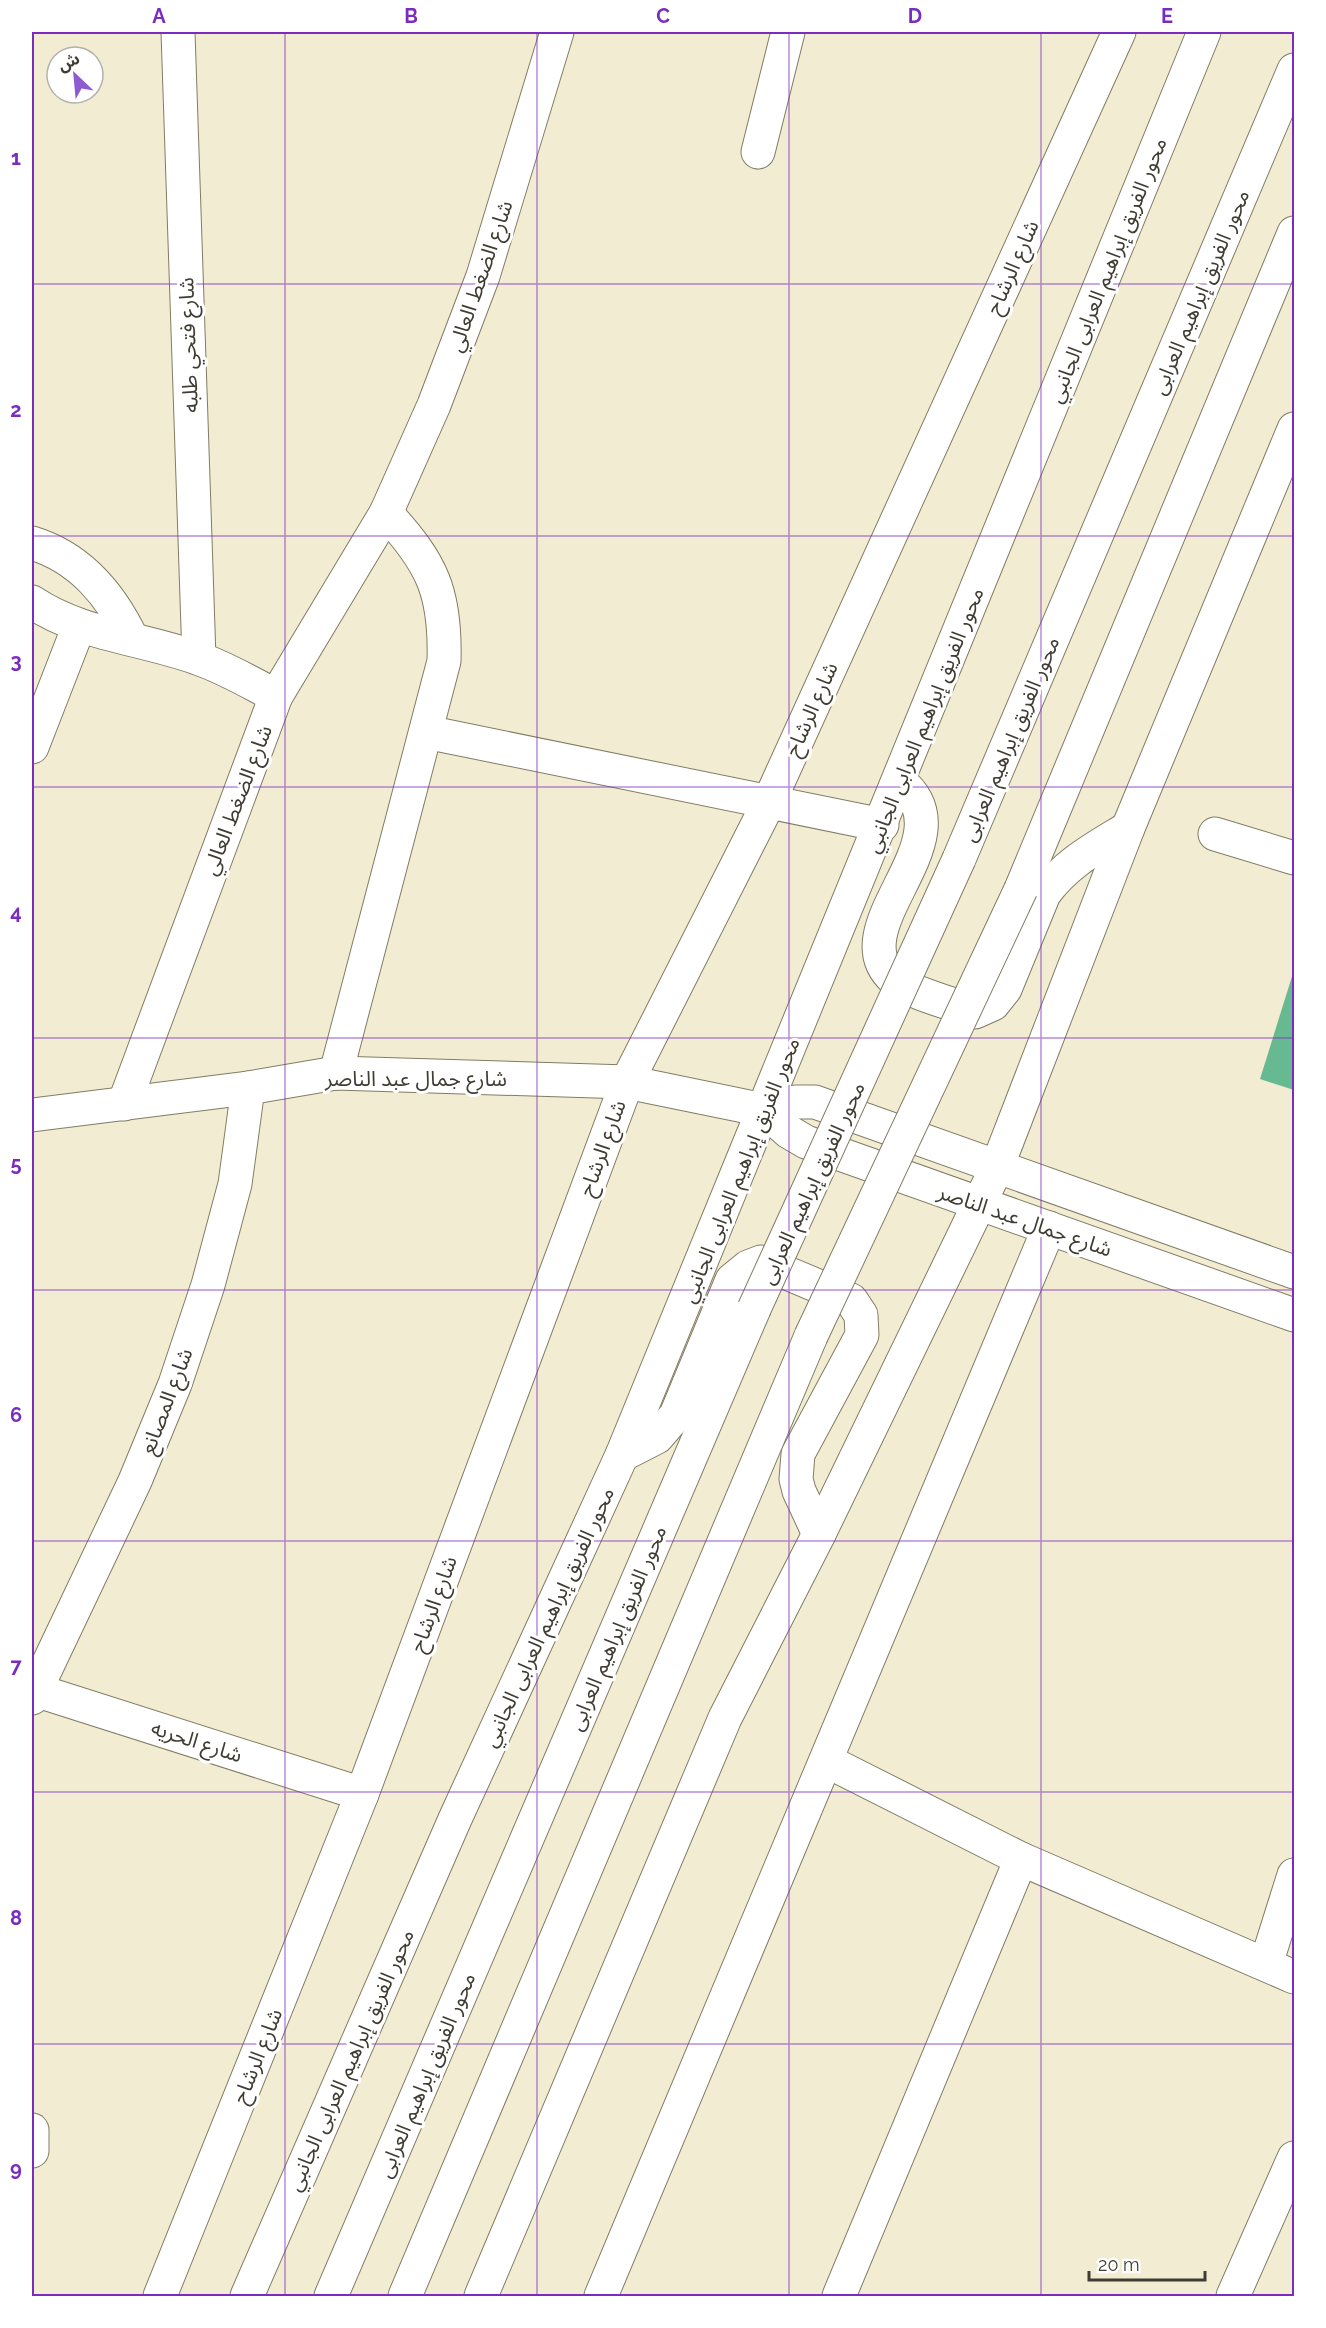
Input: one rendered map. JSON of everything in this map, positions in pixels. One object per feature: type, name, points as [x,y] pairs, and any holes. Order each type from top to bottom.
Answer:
[{"type":"street","name":"شارع فتحي طلبه","points":[[178,32],[199,658]]},
{"type":"street","name":"شارع الضغط العالي","points":[[124,1104],[276,696],[386,513],[434,405],[483,276],[557,32]]},
{"type":"street","points":[[758,152],[788,32]]},
{"type":"street","name":"شارع الرشاح","points":[[160,2296],[362,1794],[627,1082],[769,802],[1119,32]]},
{"type":"street","name":"محور الفريق إبراهيم العرابى الجانبي","points":[[247,2296],[455,1819],[622,1455],[882,825],[1204,32]]},
{"type":"street","name":"محور الفريق إبراهيم العرابى","points":[[331,2296],[754,1309],[959,859],[1294,70]]},
{"type":"street","points":[[405,2296],[812,1336],[1022,889],[1294,233]]},
{"type":"street","points":[[481,2296],[725,1718],[819,1534],[997,1167],[1128,828],[1294,429]]},
{"type":"street","points":[[336,1073],[444,661],[445,624],[435,582],[415,545],[386,513]]},
{"type":"street","points":[[32,543],[72,562],[98,584],[118,609],[132,639]]},
{"type":"street","points":[[32,602],[57,618],[79,626],[199,658],[276,696]]},
{"type":"street","points":[[32,747],[79,626]]},
{"type":"street","points":[[426,732],[882,825]]},
{"type":"street","points":[[899,781],[916,799],[922,823],[917,845],[880,933],[881,961],[897,982],[975,1012],[993,1004],[1005,989],[1044,894],[1054,880],[1065,868],[1128,828]]},
{"type":"street","points":[[1215,834],[1294,858]]},
{"type":"street","name":"شارع جمال عبد الناصر","points":[[32,1116],[248,1088],[336,1073],[627,1082],[691,1093],[764,1110],[795,1102],[815,1102],[1294,1272]]},
{"type":"street","name":"شارع المصانع","points":[[33,1692],[135,1481],[175,1384],[208,1285],[235,1184],[248,1088]]},
{"type":"street","name":"شارع جمال عبد الناصر","points":[[764,1110],[789,1132],[806,1142],[1294,1315]]},
{"type":"street","points":[[601,2296],[1048,1228]]},
{"type":"street","points":[[622,1455],[650,1441],[668,1425],[678,1409],[732,1280],[748,1267],[761,1262],[851,1300],[861,1315],[862,1335],[798,1454],[796,1479],[799,1491],[819,1534]]},
{"type":"street","name":"شارع الحريه","points":[[33,1692],[362,1794]]},
{"type":"street","points":[[826,1761],[1021,1859],[1280,1970],[1294,1875]]},
{"type":"street","points":[[838,2296],[1021,1859]]},
{"type":"street","points":[[32,2130],[32,2151]]},
{"type":"street","points":[[1233,2296],[1294,2158]]},
{"type":"shaded area","points":[[1294,970],[1294,1090],[1260,1079]]}]
